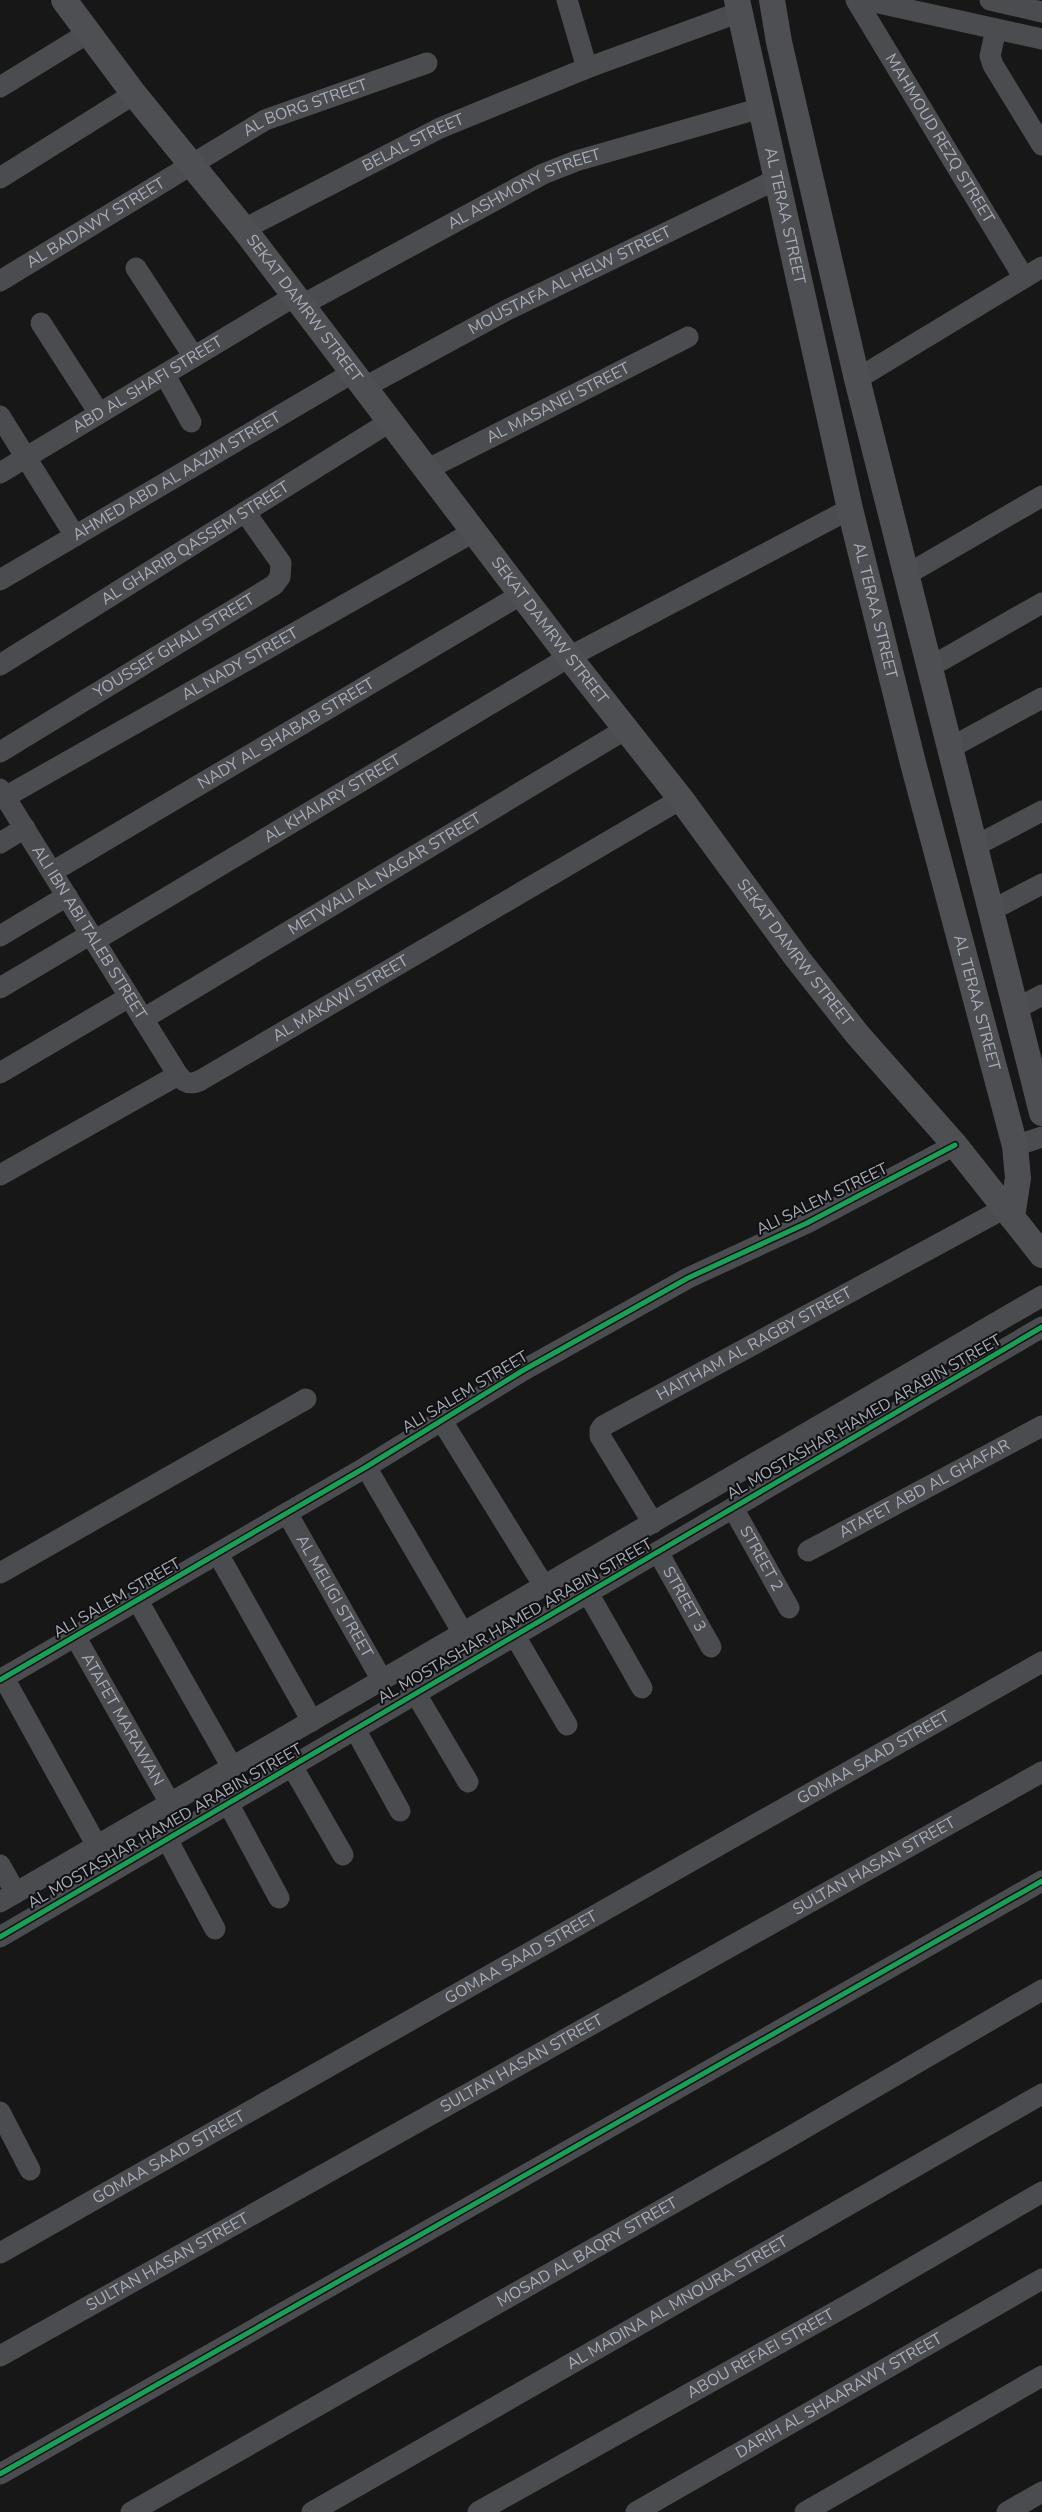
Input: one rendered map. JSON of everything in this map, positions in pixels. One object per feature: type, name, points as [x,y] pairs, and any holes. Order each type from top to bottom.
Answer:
[{"type":"main road","name":"SEKAT DAMRW STREET","points":[[64,0],[134,94],[244,229],[569,657],[681,798],[797,958],[857,1034],[955,1145],[1009,1213],[1041,1245]]},
{"type":"main road","name":"AL TERAA STREET","points":[[772,0],[779,42],[824,229],[857,379],[1042,1113]]},
{"type":"main road","name":"AL TERAA STREET","points":[[739,6],[850,509],[914,763],[1015,1146],[1018,1178],[1009,1213]]},
{"type":"main road","points":[[790,239],[824,229]]},
{"type":"street","points":[[567,0],[587,68]]},
{"type":"street","name":"MAHMOUD REZQ STREET","points":[[856,0],[1024,278]]},
{"type":"street","points":[[866,0],[1042,39]]},
{"type":"street","points":[[990,0],[1042,12]]},
{"type":"street","name":"BELAL STREET","points":[[244,229],[440,128],[739,6]]},
{"type":"street","points":[[996,28],[990,56],[993,65],[1042,145]]},
{"type":"street","points":[[0,87],[88,33]]},
{"type":"street","name":"AL BORG STREET","points":[[191,164],[265,120],[427,63]]},
{"type":"street","points":[[0,178],[134,94]]},
{"type":"street","name":"AL ASHMONY STREET","points":[[299,301],[543,174],[576,161],[761,108]]},
{"type":"street","name":"AL BADAWY STREET","points":[[0,281],[191,164]]},
{"type":"street","name":"MOUSTAFA AL HELW STREET","points":[[359,379],[507,310],[777,179]]},
{"type":"street","points":[[857,379],[1042,267]]},
{"type":"street","points":[[136,268],[194,358]]},
{"type":"street","name":"ABD AL SHAFI STREET","points":[[0,473],[194,358],[299,301]]},
{"type":"street","points":[[41,324],[99,413]]},
{"type":"street","name":"AL MASANEI STREET","points":[[428,469],[688,337]]},
{"type":"street","points":[[165,375],[191,422]]},
{"type":"street","name":"AHMED ABD AL AAZIM STREET","points":[[0,580],[75,536],[359,379]]},
{"type":"street","points":[[0,416],[75,536]]},
{"type":"street","name":"AL GHARIB QASSEM STREET","points":[[0,665],[391,421]]},
{"type":"street","points":[[906,575],[1042,496]]},
{"type":"street","name":"AL KHAIARY STREET","points":[[0,988],[93,938],[569,657],[850,509]]},
{"type":"street","name":"YOUSSEF GHALI STREET","points":[[0,752],[274,585],[280,577],[281,563],[245,512]]},
{"type":"street","name":"AL NADY STREET","points":[[3,793],[474,531]]},
{"type":"street","name":"NADY AL SHABAB STREET","points":[[52,872],[522,594]]},
{"type":"street","points":[[930,667],[1042,603]]},
{"type":"street","points":[[950,748],[1042,698]]},
{"type":"street","name":"METWALI AL NAGAR STREET","points":[[144,1019],[626,729]]},
{"type":"street","name":"ALI IBN ABI TALEB STREET","points":[[3,793],[178,1075]]},
{"type":"street","name":"AL MAKAWI STREET","points":[[178,1075],[183,1082],[189,1084],[201,1080],[681,798]]},
{"type":"street","points":[[975,846],[1042,811]]},
{"type":"street","points":[[0,843],[24,828]]},
{"type":"street","points":[[990,911],[1042,884]]},
{"type":"street","points":[[0,936],[67,896]]},
{"type":"street","points":[[1016,1009],[1042,995]]},
{"type":"street","points":[[0,1073],[130,997]]},
{"type":"street","points":[[0,1175],[178,1075]]},
{"type":"street","points":[[1015,1146],[1042,1137]]},
{"type":"street","name":"ALI SALEM STREET","points":[[2,1679],[366,1467],[522,1371],[688,1278],[807,1223],[955,1145]]},
{"type":"street","name":"HAITHAM AL RAGBY STREET","points":[[652,1523],[600,1436],[600,1430],[603,1426],[1009,1213]]},
{"type":"street","name":"AL MOSTASHAR HAMED ARABIN STREET","points":[[8,1897],[1042,1296]]},
{"type":"street","name":"AL MOSTASHAR HAMED ARABIN STREET","points":[[0,1937],[1042,1327]]},
{"type":"street","points":[[0,1573],[306,1399]]},
{"type":"street","points":[[442,1421],[544,1586]]},
{"type":"street","name":"ATAFET ABD AL GHAFAR","points":[[808,1551],[1042,1426]]},
{"type":"street","points":[[366,1467],[463,1633]]},
{"type":"street","name":"STREET 2","points":[[733,1508],[789,1608]]},
{"type":"street","name":"AL MELIGI STREET","points":[[288,1513],[382,1680]]},
{"type":"street","name":"STREET 3","points":[[658,1552],[711,1647]]},
{"type":"street","points":[[218,1554],[312,1721]]},
{"type":"street","points":[[588,1593],[642,1688]]},
{"type":"street","points":[[138,1601],[232,1767]]},
{"type":"street","name":"ATAFET MARAWAN","points":[[75,1636],[170,1803]]},
{"type":"street","points":[[515,1636],[567,1725]]},
{"type":"street","name":"GOMAA SAAD STREET","points":[[0,2253],[1042,1662]]},
{"type":"street","points":[[2,1679],[97,1846]]},
{"type":"street","points":[[416,1694],[468,1782]]},
{"type":"street","points":[[355,1729],[400,1811]]},
{"type":"street","points":[[292,1766],[343,1855]]},
{"type":"street","name":"SULTAN HASAN STREET","points":[[0,2356],[1042,1772]]},
{"type":"street","points":[[228,1803],[279,1898]]},
{"type":"street","points":[[167,1839],[215,1929]]},
{"type":"street","points":[[0,1865],[8,1897]]},
{"type":"street","points":[[0,2474],[1042,1881]]},
{"type":"street","name":"MOSAD AL BAQRY STREET","points":[[131,2512],[786,2139],[1042,1990]]},
{"type":"street","name":"AL MADINA AL MNOURA STREET","points":[[312,2512],[1042,2094]]},
{"type":"street","points":[[1,2118],[30,2170]]},
{"type":"street","name":"ABOU REFAEI STREET","points":[[478,2512],[862,2298],[1042,2192]]},
{"type":"street","name":"DARIH AL SHAARAWY STREET","points":[[636,2512],[1042,2280]]},
{"type":"street","points":[[805,2512],[1042,2376]]},
{"type":"street","points":[[1007,2512],[1042,2492]]},
{"type":"cycle path","points":[[0,1680],[366,1467],[522,1371],[688,1278],[807,1223],[955,1145]]},
{"type":"cycle path","points":[[0,1937],[1042,1327]]},
{"type":"cycle path","points":[[0,2474],[1042,1881]]}]
